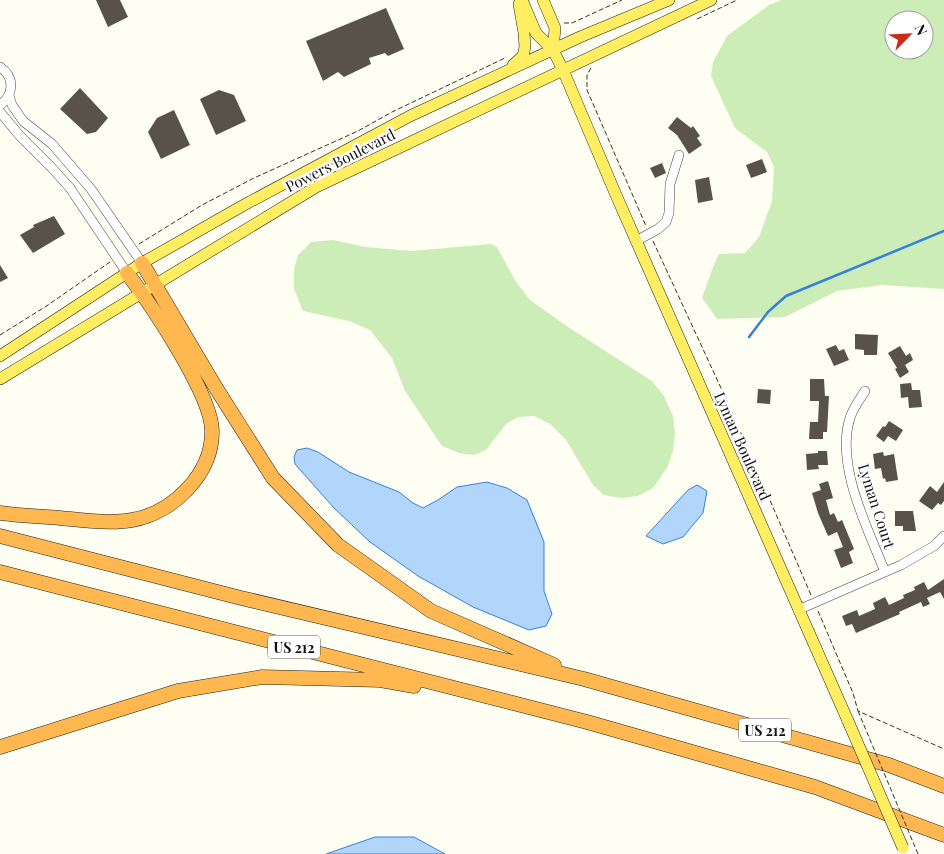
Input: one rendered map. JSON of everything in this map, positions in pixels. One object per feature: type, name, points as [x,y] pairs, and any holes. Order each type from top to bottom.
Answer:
[{"type":"highway","points":[[142,263],[216,388],[273,478],[338,545],[431,611],[584,679]]},
{"type":"highway","points":[[0,513],[99,521],[132,520],[155,513],[178,499],[196,478],[208,456],[212,430],[204,399],[194,378],[142,292],[127,273]]},
{"type":"highway","name":"US 212","points":[[0,536],[241,598],[584,679],[889,765],[944,786]]},
{"type":"highway","name":"US 212","points":[[0,572],[588,722],[815,787],[944,835]]},
{"type":"highway","points":[[0,746],[178,690],[262,677],[380,680],[588,722]]},
{"type":"main road","points":[[497,76],[523,56],[525,47],[524,33],[518,0]]},
{"type":"main road","name":"Lyman Boulevard","points":[[522,0],[536,33],[553,50],[563,70],[636,241],[904,851]]},
{"type":"main road","name":"Lyman Boulevard","points":[[543,0],[555,28],[553,50]]},
{"type":"main road","name":"Powers Boulevard","points":[[0,356],[142,263],[244,205],[410,116],[553,50],[669,0]]},
{"type":"main road","name":"Powers Boulevard","points":[[0,379],[142,292],[156,286],[316,187],[711,0]]},
{"type":"street","points":[[0,67],[9,76],[11,82],[9,96],[12,105],[23,121],[52,144],[91,189],[142,263]]},
{"type":"street","points":[[0,105],[9,96]]},
{"type":"street","points":[[0,112],[20,136],[70,188],[127,273]]},
{"type":"street","points":[[636,241],[663,226],[668,218],[670,184],[680,155]]},
{"type":"street","name":"Lyman Court","points":[[865,390],[850,418],[846,456],[851,480],[885,572]]},
{"type":"street","points":[[798,610],[885,572],[934,546],[944,536]]},
{"type":"path","points":[[562,22],[566,24],[572,23],[622,0]]},
{"type":"path","points":[[132,248],[202,205],[254,178],[358,131],[392,112],[508,56]]},
{"type":"path","points":[[592,67],[587,75],[587,90],[650,234],[727,401],[853,693],[858,711],[918,854]]},
{"type":"path","points":[[0,335],[117,258]]},
{"type":"path","points":[[858,711],[944,749]]},
{"type":"green space","points":[[781,0],[944,0],[944,289],[882,285],[837,291],[785,317],[717,319],[702,298],[713,267],[719,254],[745,253],[759,237],[772,201],[774,167],[767,152],[735,128],[711,76],[713,62],[727,36],[769,5]]},
{"type":"green space","points":[[333,240],[365,247],[412,251],[491,244],[497,247],[516,282],[530,300],[652,381],[664,396],[673,416],[675,434],[673,451],[667,468],[653,488],[638,496],[621,498],[604,495],[593,485],[566,440],[550,424],[534,416],[518,417],[506,424],[486,450],[474,455],[459,453],[442,446],[405,391],[392,358],[370,330],[349,321],[303,311],[294,289],[294,269],[298,255],[311,242]]},
{"type":"water","points":[[307,448],[318,452],[349,472],[399,492],[423,508],[457,487],[487,482],[507,488],[527,500],[544,542],[544,591],[552,614],[546,626],[529,630],[473,607],[418,576],[370,542],[334,508],[295,464],[294,457],[297,450]]},
{"type":"water","points":[[697,485],[707,491],[703,513],[683,537],[663,544],[646,536],[688,490]]},
{"type":"water","points":[[375,837],[414,837],[445,854],[326,854]]},
{"type":"building","points":[[96,0],[120,0],[128,17],[108,27]]},
{"type":"building","points":[[386,8],[404,49],[388,56],[385,53],[369,58],[371,64],[344,77],[338,72],[323,81],[306,41]]},
{"type":"building","points":[[80,88],[108,118],[96,132],[87,134],[60,109]]},
{"type":"building","points":[[219,90],[234,95],[246,121],[216,135],[200,99]]},
{"type":"building","points":[[174,110],[190,145],[161,159],[148,132],[157,118]]},
{"type":"building","points":[[677,117],[691,128],[693,126],[700,136],[697,138],[702,145],[689,154],[677,135],[668,128]]},
{"type":"building","points":[[762,159],[767,172],[751,178],[746,165]]},
{"type":"building","points":[[662,163],[666,173],[655,178],[650,168]]},
{"type":"building","points":[[709,177],[713,200],[698,203],[695,180]]},
{"type":"building","points":[[54,216],[65,234],[33,253],[20,235],[34,227],[33,225]]},
{"type":"building","points":[[0,265],[8,278],[0,282]]},
{"type":"building","points":[[855,334],[878,335],[877,355],[864,355],[864,350],[855,349]]},
{"type":"building","points":[[836,345],[839,351],[844,349],[849,360],[834,366],[826,349]]},
{"type":"building","points":[[900,346],[906,356],[910,353],[913,360],[905,365],[909,372],[900,378],[895,369],[897,368],[888,353]]},
{"type":"building","points":[[810,379],[824,379],[825,396],[829,396],[827,432],[823,432],[823,439],[809,439],[810,422],[818,422],[819,401],[810,401]]},
{"type":"building","points":[[911,383],[912,390],[920,390],[922,407],[909,408],[908,397],[901,398],[900,384]]},
{"type":"building","points":[[758,389],[771,390],[770,404],[757,403]]},
{"type":"building","points":[[889,421],[903,430],[896,441],[888,436],[884,442],[876,436]]},
{"type":"building","points":[[818,451],[827,451],[828,465],[818,465],[819,469],[807,470],[806,454],[818,453]]},
{"type":"building","points":[[883,452],[884,456],[894,454],[898,480],[886,482],[885,478],[883,479],[881,468],[875,469],[873,454]]},
{"type":"building","points":[[828,481],[833,498],[826,500],[830,515],[834,513],[838,522],[842,520],[854,549],[849,552],[853,563],[841,568],[834,550],[843,547],[837,532],[828,536],[812,493],[821,490],[819,484]]},
{"type":"building","points":[[944,482],[944,501],[941,505],[938,503],[932,510],[919,501],[930,486],[937,492]]},
{"type":"building","points":[[895,511],[913,511],[916,531],[903,531],[903,526],[895,526]]},
{"type":"building","points":[[944,579],[944,599],[940,592],[927,598],[930,604],[923,607],[921,602],[899,612],[900,614],[856,633],[852,624],[846,626],[842,616],[857,610],[859,616],[875,609],[873,603],[885,597],[889,605],[904,598],[903,595],[915,590],[914,587],[924,582],[928,590]]},
{"type":"waterway","points":[[749,337],[768,312],[786,296],[944,231]]}]
